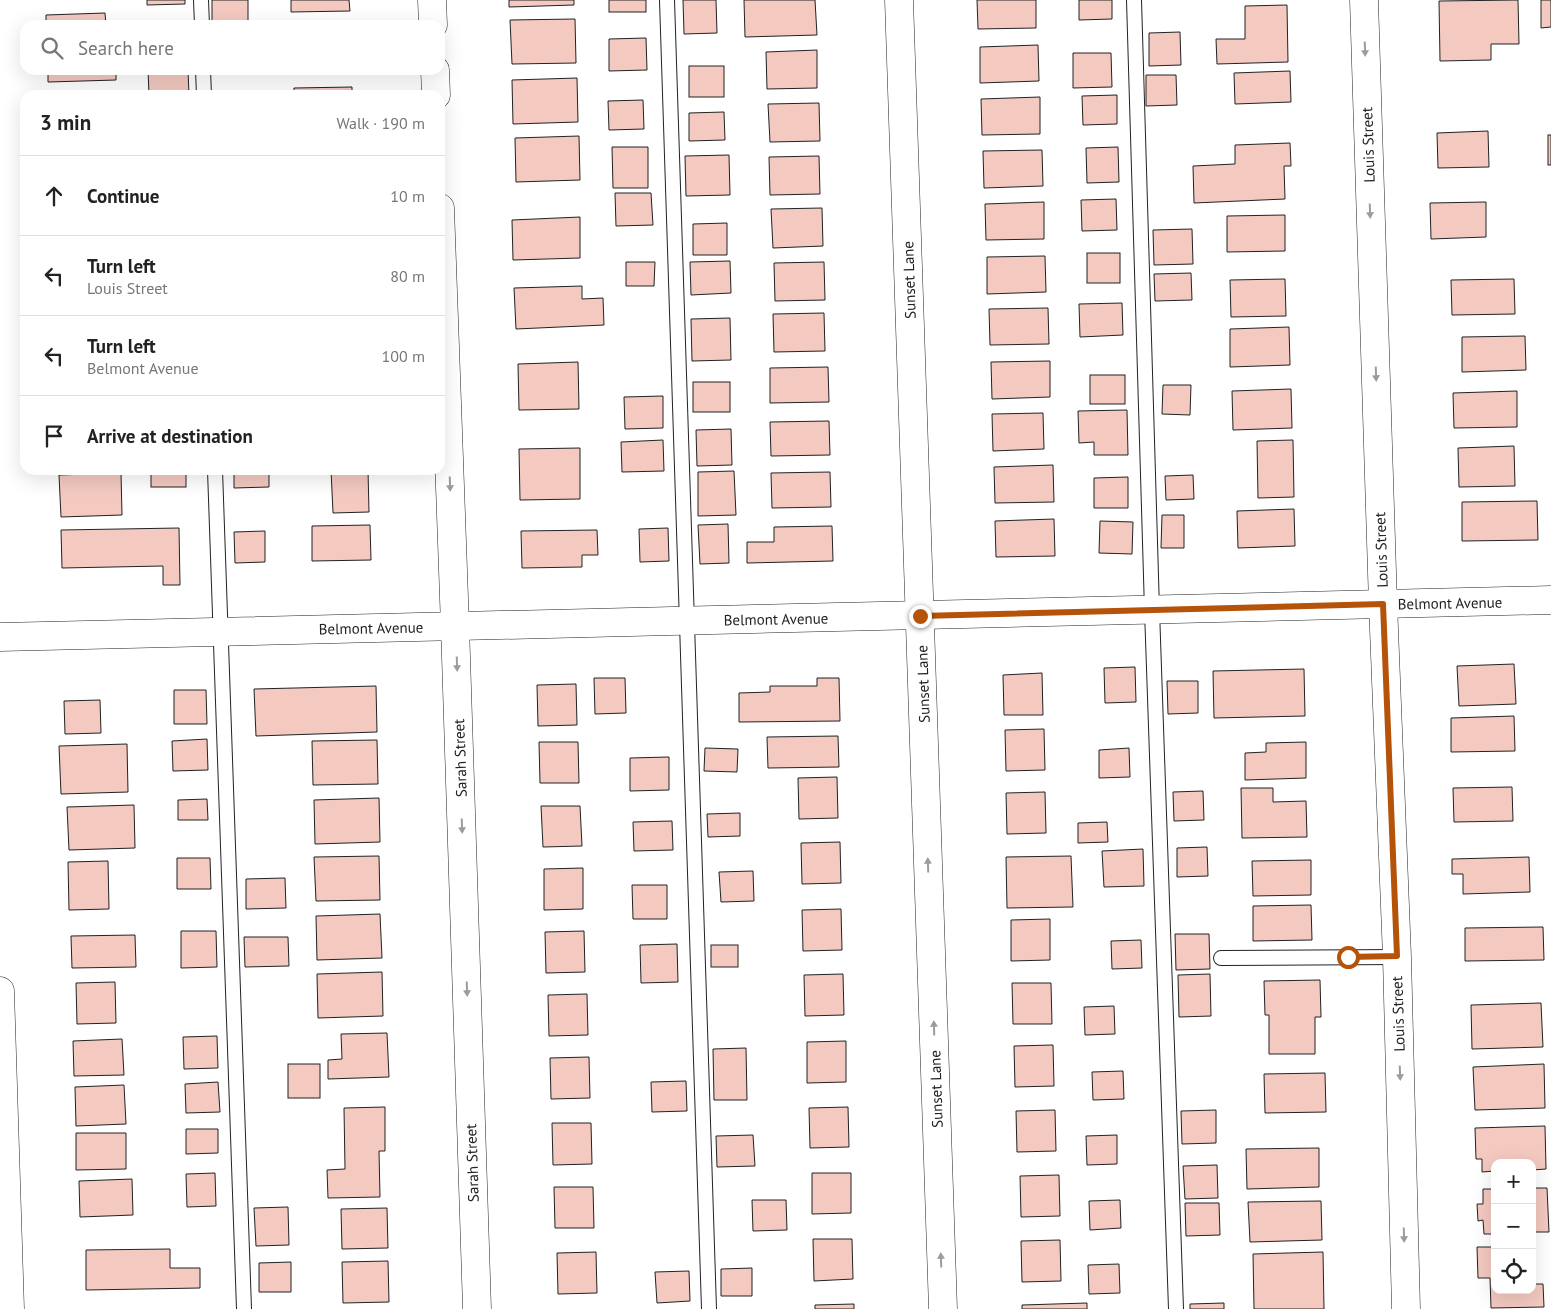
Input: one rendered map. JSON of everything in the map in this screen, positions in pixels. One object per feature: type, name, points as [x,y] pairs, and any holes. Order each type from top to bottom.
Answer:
[{"type":"street","points":[[432,0],[433,20]]},
{"type":"street","name":"Sunset Lane","points":[[899,0],[942,1309]]},
{"type":"street","name":"Louis Street","points":[[1364,0],[1383,604],[1397,956],[1406,1309]]},
{"type":"street","points":[[435,75],[436,90]]},
{"type":"street","name":"Sarah Street","points":[[445,347],[477,1309]]},
{"type":"street","name":"Belmont Avenue","points":[[0,637],[1551,600]]},
{"type":"street","points":[[0,991],[10,1309]]},
{"type":"lane","points":[[201,0],[202,20]]},
{"type":"lane","points":[[667,0],[709,1309]]},
{"type":"lane","points":[[1134,0],[1152,610],[1176,1309]]},
{"type":"lane","points":[[203,75],[204,90]]},
{"type":"lane","points":[[215,475],[244,1309]]},
{"type":"lane","points":[[1221,958],[1397,956]]},
{"type":"building","points":[[147,0],[185,0],[185,4],[147,5]]},
{"type":"building","points":[[212,0],[248,0],[248,20],[212,20]]},
{"type":"building","points":[[291,0],[349,0],[350,11],[291,12]]},
{"type":"building","points":[[509,0],[574,0],[574,5],[509,7]]},
{"type":"building","points":[[609,0],[646,0],[646,12],[609,12]]},
{"type":"building","points":[[683,0],[716,0],[717,33],[684,34]]},
{"type":"building","points":[[744,0],[815,0],[817,35],[745,37]]},
{"type":"building","points":[[977,0],[1036,0],[1036,28],[978,29]]},
{"type":"building","points":[[1079,0],[1112,0],[1112,19],[1079,20]]},
{"type":"building","points":[[1518,0],[1519,44],[1491,44],[1491,60],[1440,61],[1439,1]]},
{"type":"building","points":[[1541,0],[1551,0],[1551,27],[1541,28]]},
{"type":"building","points":[[1287,5],[1288,62],[1217,64],[1216,39],[1245,39],[1245,6]]},
{"type":"building","points":[[105,13],[106,20],[46,20],[46,15]]},
{"type":"building","points":[[575,19],[576,63],[512,64],[510,20]]},
{"type":"building","points":[[1180,32],[1181,65],[1149,66],[1149,33]]},
{"type":"building","points":[[646,38],[647,70],[609,71],[609,39]]},
{"type":"building","points":[[1038,45],[1039,81],[980,83],[980,47]]},
{"type":"building","points":[[817,50],[817,88],[767,89],[766,52]]},
{"type":"building","points":[[1073,53],[1111,53],[1112,87],[1073,88]]},
{"type":"building","points":[[689,66],[724,66],[724,97],[689,97]]},
{"type":"building","points":[[1290,71],[1291,102],[1235,104],[1234,73]]},
{"type":"building","points":[[48,75],[116,75],[116,80],[48,82]]},
{"type":"building","points":[[148,75],[188,75],[189,90],[149,90]]},
{"type":"building","points":[[1146,75],[1176,75],[1177,105],[1146,106]]},
{"type":"building","points":[[577,78],[578,122],[513,124],[512,80]]},
{"type":"building","points":[[352,87],[352,90],[294,90],[294,88]]},
{"type":"building","points":[[1117,95],[1117,124],[1083,125],[1082,96]]},
{"type":"building","points":[[1040,97],[1040,134],[982,135],[981,99]]},
{"type":"building","points":[[643,100],[644,129],[609,130],[608,101]]},
{"type":"building","points":[[819,103],[820,141],[770,142],[768,104]]},
{"type":"building","points":[[724,112],[725,140],[689,141],[689,113]]},
{"type":"building","points":[[1488,131],[1489,167],[1438,168],[1437,133]]},
{"type":"building","points":[[1548,135],[1551,135],[1551,165],[1548,165]]},
{"type":"building","points":[[579,136],[580,180],[516,182],[515,138]]},
{"type":"building","points":[[1290,143],[1291,166],[1284,166],[1285,199],[1194,203],[1193,166],[1235,164],[1235,145]]},
{"type":"building","points":[[612,147],[648,147],[648,188],[613,188]]},
{"type":"building","points":[[1118,147],[1119,182],[1087,183],[1086,148]]},
{"type":"building","points":[[1042,150],[1043,186],[984,188],[983,151]]},
{"type":"building","points":[[729,155],[730,195],[686,196],[685,156]]},
{"type":"building","points":[[819,156],[820,194],[770,195],[769,157]]},
{"type":"building","points":[[615,193],[651,193],[653,225],[616,226]]},
{"type":"building","points":[[1116,199],[1117,230],[1082,231],[1081,200]]},
{"type":"building","points":[[1044,202],[1044,239],[986,240],[985,204]]},
{"type":"building","points":[[1486,202],[1486,237],[1431,239],[1430,203]]},
{"type":"building","points":[[822,208],[823,246],[773,248],[771,209]]},
{"type":"building","points":[[1285,215],[1285,251],[1227,252],[1227,216]]},
{"type":"building","points":[[580,217],[580,258],[513,260],[512,220]]},
{"type":"building","points":[[727,223],[727,255],[693,255],[693,224]]},
{"type":"building","points":[[1192,229],[1193,264],[1154,265],[1153,230]]},
{"type":"building","points":[[1087,253],[1120,253],[1120,283],[1087,283]]},
{"type":"building","points":[[1045,256],[1046,292],[987,294],[987,257]]},
{"type":"building","points":[[730,261],[731,293],[691,295],[690,262]]},
{"type":"building","points":[[626,262],[655,262],[654,286],[626,286]]},
{"type":"building","points":[[824,262],[825,300],[775,301],[774,263]]},
{"type":"building","points":[[1191,273],[1192,300],[1155,301],[1154,274]]},
{"type":"building","points":[[1285,279],[1286,316],[1231,317],[1230,280]]},
{"type":"building","points":[[1514,279],[1515,314],[1452,315],[1451,280]]},
{"type":"building","points":[[582,286],[582,299],[603,298],[604,325],[516,329],[514,288]]},
{"type":"building","points":[[1122,303],[1123,335],[1080,337],[1079,304]]},
{"type":"building","points":[[1048,308],[1049,344],[990,345],[989,309]]},
{"type":"building","points":[[824,313],[825,351],[774,352],[773,314]]},
{"type":"building","points":[[730,318],[731,360],[692,361],[691,319]]},
{"type":"building","points":[[1289,327],[1290,365],[1230,367],[1230,329]]},
{"type":"building","points":[[1525,336],[1526,370],[1462,372],[1462,337]]},
{"type":"building","points":[[1050,361],[1050,397],[992,399],[991,362]]},
{"type":"building","points":[[578,362],[579,409],[519,410],[518,364]]},
{"type":"building","points":[[828,367],[829,402],[770,403],[770,368]]},
{"type":"building","points":[[1090,375],[1125,375],[1125,404],[1090,404]]},
{"type":"building","points":[[693,382],[730,382],[730,412],[693,412]]},
{"type":"building","points":[[1163,385],[1191,385],[1190,415],[1162,414]]},
{"type":"building","points":[[1291,389],[1292,428],[1233,430],[1232,391]]},
{"type":"building","points":[[1517,391],[1517,427],[1454,428],[1453,393]]},
{"type":"building","points":[[663,396],[663,428],[625,429],[624,397]]},
{"type":"building","points":[[1127,410],[1128,455],[1094,455],[1094,442],[1079,443],[1078,411]]},
{"type":"building","points":[[1043,413],[1044,449],[993,451],[992,414]]},
{"type":"building","points":[[829,421],[830,455],[771,456],[770,422]]},
{"type":"building","points":[[731,429],[732,465],[697,466],[696,430]]},
{"type":"building","points":[[663,440],[664,471],[622,472],[621,442]]},
{"type":"building","points":[[1293,440],[1294,497],[1258,498],[1257,441]]},
{"type":"building","points":[[1514,446],[1515,486],[1459,487],[1458,448]]},
{"type":"building","points":[[580,448],[580,499],[520,500],[519,449]]},
{"type":"building","points":[[1053,465],[1054,502],[995,503],[994,467]]},
{"type":"building","points":[[734,471],[736,515],[698,516],[698,472]]},
{"type":"building","points":[[830,472],[831,507],[772,508],[771,473]]},
{"type":"building","points":[[59,475],[121,475],[122,515],[61,517]]},
{"type":"building","points":[[151,475],[186,475],[186,487],[151,487]]},
{"type":"building","points":[[234,475],[269,475],[269,487],[234,488]]},
{"type":"building","points":[[331,475],[368,475],[369,512],[333,513]]},
{"type":"building","points":[[1193,475],[1194,499],[1166,500],[1165,476]]},
{"type":"building","points":[[1128,477],[1128,508],[1094,508],[1094,478]]},
{"type":"building","points":[[1537,501],[1538,540],[1462,541],[1462,502]]},
{"type":"building","points":[[1294,509],[1295,546],[1238,548],[1237,511]]},
{"type":"building","points":[[1162,515],[1184,515],[1184,548],[1161,548]]},
{"type":"building","points":[[1054,519],[1055,556],[996,557],[995,521]]},
{"type":"building","points":[[1100,521],[1133,522],[1132,554],[1099,553]]},
{"type":"building","points":[[728,524],[729,563],[700,564],[698,525]]},
{"type":"building","points":[[370,525],[371,560],[312,561],[312,526]]},
{"type":"building","points":[[832,526],[833,561],[747,563],[747,542],[774,542],[774,527]]},
{"type":"building","points":[[179,528],[180,585],[163,585],[163,566],[62,568],[61,530]]},
{"type":"building","points":[[668,528],[669,561],[640,562],[639,529]]},
{"type":"building","points":[[597,530],[598,555],[582,555],[582,567],[522,568],[521,531]]},
{"type":"building","points":[[265,531],[265,562],[235,563],[234,532]]},
{"type":"building","points":[[1514,664],[1516,704],[1459,706],[1457,666]]},
{"type":"building","points":[[1135,667],[1136,702],[1105,703],[1104,668]]},
{"type":"building","points":[[1304,669],[1305,716],[1214,718],[1213,671]]},
{"type":"building","points":[[1042,673],[1043,715],[1004,715],[1003,675]]},
{"type":"building","points":[[594,678],[625,678],[626,713],[595,714]]},
{"type":"building","points":[[817,678],[839,678],[840,721],[739,722],[739,693],[770,692],[770,686],[817,686]]},
{"type":"building","points":[[1167,681],[1198,681],[1198,713],[1168,714]]},
{"type":"building","points":[[576,684],[577,725],[538,726],[537,685]]},
{"type":"building","points":[[376,686],[377,732],[256,736],[254,689]]},
{"type":"building","points":[[174,690],[206,690],[207,724],[174,724]]},
{"type":"building","points":[[100,700],[101,733],[65,734],[64,701]]},
{"type":"building","points":[[1514,716],[1515,751],[1451,752],[1451,718]]},
{"type":"building","points":[[1044,729],[1045,770],[1006,771],[1005,730]]},
{"type":"building","points":[[838,736],[839,767],[768,768],[767,737]]},
{"type":"building","points":[[207,739],[208,770],[173,771],[172,741]]},
{"type":"building","points":[[377,740],[378,784],[313,785],[312,741]]},
{"type":"building","points":[[539,742],[578,742],[579,783],[540,783]]},
{"type":"building","points":[[1306,742],[1306,778],[1245,780],[1245,753],[1266,752],[1266,743]]},
{"type":"building","points":[[127,744],[128,792],[61,794],[59,746]]},
{"type":"building","points":[[705,748],[738,749],[737,772],[704,771]]},
{"type":"building","points":[[1129,748],[1130,777],[1099,778],[1099,750]]},
{"type":"building","points":[[669,757],[669,790],[630,791],[630,758]]},
{"type":"building","points":[[837,777],[838,818],[799,819],[798,778]]},
{"type":"building","points":[[1512,787],[1513,821],[1454,822],[1453,788]]},
{"type":"building","points":[[1241,788],[1273,788],[1273,802],[1306,801],[1307,837],[1242,838]]},
{"type":"building","points":[[1203,791],[1204,820],[1174,821],[1173,792]]},
{"type":"building","points":[[1045,792],[1046,833],[1007,834],[1006,793]]},
{"type":"building","points":[[379,798],[380,842],[315,844],[314,800]]},
{"type":"building","points":[[207,799],[208,820],[178,820],[178,800]]},
{"type":"building","points":[[134,805],[135,848],[69,850],[67,807]]},
{"type":"building","points":[[541,806],[580,806],[582,846],[543,847]]},
{"type":"building","points":[[740,813],[740,836],[708,837],[707,814]]},
{"type":"building","points":[[672,821],[673,850],[634,851],[633,822]]},
{"type":"building","points":[[1107,822],[1108,842],[1078,843],[1078,823]]},
{"type":"building","points":[[840,842],[841,883],[802,884],[801,843]]},
{"type":"building","points":[[1207,847],[1208,876],[1177,877],[1177,848]]},
{"type":"building","points":[[1143,849],[1144,886],[1104,887],[1102,851]]},
{"type":"building","points":[[379,856],[380,900],[316,901],[314,857]]},
{"type":"building","points":[[1071,856],[1073,907],[1007,908],[1006,857]]},
{"type":"building","points":[[1529,857],[1530,892],[1463,894],[1463,874],[1452,874],[1452,859]]},
{"type":"building","points":[[177,858],[210,858],[211,889],[177,889]]},
{"type":"building","points":[[1311,860],[1311,895],[1253,896],[1252,861]]},
{"type":"building","points":[[108,861],[109,909],[69,910],[68,862]]},
{"type":"building","points":[[583,868],[583,909],[544,910],[544,869]]},
{"type":"building","points":[[753,871],[754,901],[721,902],[719,872]]},
{"type":"building","points":[[285,878],[286,908],[246,909],[246,879]]},
{"type":"building","points":[[632,885],[667,885],[667,919],[633,919]]},
{"type":"building","points":[[1311,905],[1312,940],[1253,941],[1253,906]]},
{"type":"building","points":[[841,909],[842,950],[803,951],[802,910]]},
{"type":"building","points":[[380,914],[382,958],[317,960],[316,916]]},
{"type":"building","points":[[1050,919],[1050,960],[1011,961],[1011,920]]},
{"type":"building","points":[[1543,927],[1544,960],[1465,961],[1465,928]]},
{"type":"building","points":[[181,931],[216,931],[217,967],[181,968]]},
{"type":"building","points":[[584,931],[585,972],[546,973],[545,932]]},
{"type":"building","points":[[1175,934],[1209,934],[1210,969],[1176,970]]},
{"type":"building","points":[[135,935],[136,967],[72,968],[71,936]]},
{"type":"building","points":[[244,937],[288,937],[289,966],[245,967]]},
{"type":"building","points":[[1141,940],[1142,968],[1112,969],[1111,941]]},
{"type":"building","points":[[677,944],[678,982],[641,983],[640,945]]},
{"type":"building","points":[[711,945],[738,945],[738,967],[711,967]]},
{"type":"building","points":[[382,972],[383,1016],[318,1018],[317,974]]},
{"type":"building","points":[[843,974],[844,1015],[805,1016],[804,975]]},
{"type":"building","points":[[1210,974],[1211,1016],[1179,1017],[1178,975]]},
{"type":"building","points":[[1320,980],[1321,1017],[1315,1017],[1315,1054],[1269,1054],[1269,1015],[1265,1015],[1264,981]]},
{"type":"building","points":[[115,982],[116,1023],[77,1024],[76,983]]},
{"type":"building","points":[[1012,983],[1051,983],[1052,1024],[1013,1024]]},
{"type":"building","points":[[587,994],[588,1035],[549,1036],[548,995]]},
{"type":"building","points":[[1541,1003],[1543,1047],[1472,1049],[1471,1005]]},
{"type":"building","points":[[1114,1006],[1115,1034],[1085,1035],[1084,1007]]},
{"type":"building","points":[[387,1033],[389,1077],[328,1079],[328,1060],[342,1059],[341,1034]]},
{"type":"building","points":[[217,1036],[218,1068],[184,1069],[183,1037]]},
{"type":"building","points":[[122,1039],[124,1075],[74,1076],[73,1041]]},
{"type":"building","points":[[846,1041],[846,1082],[807,1083],[807,1042]]},
{"type":"building","points":[[1053,1045],[1054,1086],[1015,1087],[1014,1046]]},
{"type":"building","points":[[746,1048],[747,1100],[714,1100],[713,1049]]},
{"type":"building","points":[[589,1057],[590,1098],[551,1099],[550,1058]]},
{"type":"building","points":[[288,1064],[320,1064],[320,1098],[288,1098]]},
{"type":"building","points":[[1544,1064],[1545,1108],[1475,1110],[1473,1067]]},
{"type":"building","points":[[1123,1071],[1124,1099],[1093,1100],[1092,1072]]},
{"type":"building","points":[[1325,1073],[1326,1112],[1265,1113],[1264,1074]]},
{"type":"building","points":[[686,1081],[687,1111],[652,1112],[651,1082]]},
{"type":"building","points":[[218,1082],[220,1112],[186,1113],[185,1084]]},
{"type":"building","points":[[124,1085],[126,1124],[76,1126],[75,1087]]},
{"type":"building","points":[[385,1107],[385,1151],[379,1151],[380,1197],[328,1198],[327,1170],[345,1169],[344,1108]]},
{"type":"building","points":[[848,1107],[849,1147],[810,1148],[809,1108]]},
{"type":"building","points":[[1055,1110],[1056,1151],[1017,1152],[1016,1111]]},
{"type":"building","points":[[1216,1110],[1216,1143],[1182,1144],[1181,1111]]},
{"type":"building","points":[[552,1123],[591,1123],[592,1164],[553,1165]]},
{"type":"building","points":[[1545,1126],[1546,1169],[1536,1170],[1536,1159],[1491,1159],[1491,1171],[1482,1172],[1482,1159],[1476,1159],[1475,1128]]},
{"type":"building","points":[[186,1129],[218,1129],[218,1153],[186,1154]]},
{"type":"building","points":[[76,1133],[126,1133],[126,1169],[76,1170]]},
{"type":"building","points":[[753,1135],[755,1166],[717,1167],[716,1136]]},
{"type":"building","points":[[1117,1135],[1117,1164],[1087,1165],[1086,1136]]},
{"type":"building","points":[[1319,1148],[1319,1187],[1247,1189],[1246,1149]]},
{"type":"building","points":[[1217,1165],[1218,1198],[1185,1199],[1183,1166]]},
{"type":"building","points":[[215,1173],[216,1206],[187,1207],[186,1174]]},
{"type":"building","points":[[812,1173],[851,1173],[851,1213],[812,1214]]},
{"type":"building","points":[[1059,1175],[1060,1216],[1021,1217],[1020,1176]]},
{"type":"building","points":[[132,1179],[133,1215],[80,1217],[79,1181]]},
{"type":"building","points":[[554,1187],[593,1187],[594,1228],[555,1228]]},
{"type":"building","points":[[1536,1188],[1547,1188],[1549,1232],[1536,1232]]},
{"type":"building","points":[[1483,1189],[1491,1189],[1491,1234],[1484,1234],[1483,1220],[1478,1221],[1477,1204],[1483,1204]]},
{"type":"building","points":[[752,1200],[786,1200],[787,1230],[753,1231]]},
{"type":"building","points":[[1120,1200],[1121,1228],[1090,1230],[1089,1201]]},
{"type":"building","points":[[1321,1201],[1322,1240],[1250,1242],[1248,1202]]},
{"type":"building","points":[[1185,1203],[1219,1203],[1220,1235],[1186,1236]]},
{"type":"building","points":[[288,1207],[289,1245],[256,1246],[254,1208]]},
{"type":"building","points":[[387,1208],[388,1248],[342,1249],[341,1209]]},
{"type":"building","points":[[813,1239],[852,1239],[853,1279],[814,1281]]},
{"type":"building","points":[[1060,1240],[1061,1281],[1022,1282],[1021,1241]]},
{"type":"building","points":[[1477,1247],[1491,1247],[1491,1294],[1536,1294],[1536,1284],[1543,1284],[1544,1307],[1491,1308],[1490,1278],[1478,1278]]},
{"type":"building","points":[[170,1249],[170,1268],[200,1268],[200,1288],[86,1290],[86,1250]]},
{"type":"building","points":[[596,1252],[597,1293],[558,1294],[557,1253]]},
{"type":"building","points":[[1323,1252],[1324,1309],[1254,1309],[1253,1254]]},
{"type":"building","points":[[388,1261],[389,1302],[343,1303],[342,1262]]},
{"type":"building","points":[[291,1262],[291,1292],[259,1292],[259,1263]]},
{"type":"building","points":[[1119,1264],[1120,1293],[1089,1294],[1088,1265]]},
{"type":"building","points":[[752,1268],[752,1296],[721,1296],[721,1269]]},
{"type":"building","points":[[689,1271],[690,1301],[657,1303],[655,1272]]},
{"type":"building","points":[[1087,1303],[1087,1309],[1022,1309],[1022,1305]]},
{"type":"building","points":[[1224,1303],[1224,1309],[1190,1309],[1190,1304]]},
{"type":"building","points":[[854,1304],[854,1309],[815,1309],[815,1305]]},
{"type":"route","points":[[920,616],[1383,604],[1397,956],[1348,957]]}]
